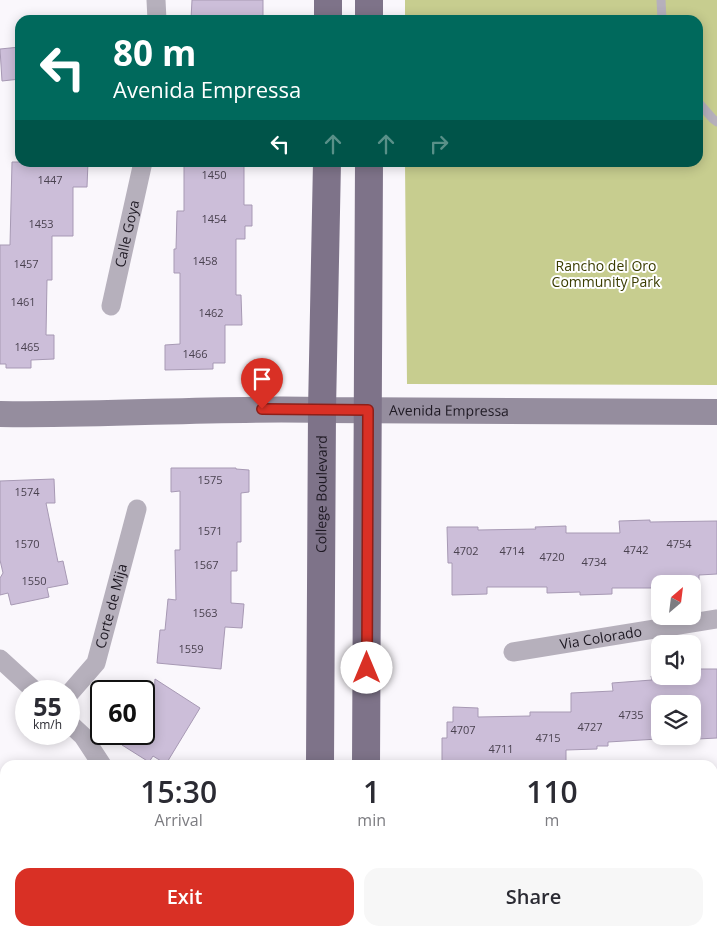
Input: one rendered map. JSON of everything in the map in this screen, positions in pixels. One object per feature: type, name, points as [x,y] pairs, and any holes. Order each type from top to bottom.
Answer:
[{"type":"main road","points":[[328,0],[328,15]]},
{"type":"main road","points":[[369,0],[369,15]]},
{"type":"main road","name":"College Boulevard","points":[[320,760],[322,410],[327,167]]},
{"type":"main road","points":[[366,760],[369,167]]},
{"type":"street","points":[[156,0],[157,15]]},
{"type":"street","name":"Calle Goya","points":[[111,306],[142,167]]},
{"type":"street","name":"Avenida Empressa","points":[[0,414],[53,415],[281,409],[717,412]]},
{"type":"street","name":"Corte de Mija","points":[[80,681],[96,663],[137,509]]},
{"type":"street","name":"Via Colorado","points":[[513,652],[717,619]]},
{"type":"street","points":[[0,659],[22,680]]},
{"type":"street","points":[[80,733],[99,760]]},
{"type":"lane","points":[[661,0],[662,15]]},
{"type":"lane","points":[[703,108],[717,122]]},
{"type":"green space","name":"Rancho del Oro Community Park","points":[[405,0],[717,0],[717,385],[407,384],[405,167],[703,167],[703,15],[405,15]]},
{"type":"building","points":[[192,0],[263,0],[263,15],[191,15]]},
{"type":"building","points":[[15,48],[15,80],[2,81],[0,49]]},
{"type":"building","points":[[12,162],[15,162],[15,167],[88,167],[87,187],[73,187],[73,236],[52,236],[52,280],[47,280],[46,335],[54,335],[54,359],[31,360],[31,368],[6,368],[6,364],[0,364],[0,245],[10,245]]},
{"type":"building","points":[[184,167],[244,167],[244,205],[252,205],[252,226],[245,226],[245,239],[236,239],[236,295],[241,295],[242,325],[225,325],[225,363],[213,363],[213,369],[165,370],[165,345],[180,344],[180,273],[174,273],[174,249],[176,249],[177,211],[184,211]]},
{"type":"building","points":[[171,468],[236,468],[249,470],[249,492],[241,493],[241,542],[237,542],[237,571],[231,571],[231,603],[244,604],[242,628],[225,627],[221,669],[157,663],[160,630],[165,630],[168,599],[176,600],[175,550],[180,550],[180,491],[171,492]]},
{"type":"building","points":[[54,479],[55,503],[46,503],[58,562],[63,561],[68,584],[47,588],[49,597],[11,605],[8,593],[0,595],[0,578],[3,573],[0,560],[0,481]]},
{"type":"building","points":[[619,521],[717,521],[717,574],[651,575],[651,588],[612,588],[612,594],[580,595],[580,592],[547,593],[547,587],[487,587],[487,594],[452,595],[452,563],[448,563],[447,527],[478,527],[478,530],[536,529],[535,527],[566,526],[566,533],[620,533]]},
{"type":"building","points":[[701,669],[717,669],[717,738],[701,739],[701,695],[651,695],[651,739],[608,742],[608,746],[597,746],[597,749],[566,750],[566,760],[442,760],[442,738],[447,738],[447,722],[453,722],[453,707],[478,708],[478,717],[530,716],[530,712],[571,712],[571,693],[613,691],[612,683],[651,680],[651,685],[701,685]]},
{"type":"building","points":[[155,679],[200,708],[168,760],[160,760],[153,756],[150,760],[146,760],[122,745],[155,745]]},
{"type":"route","points":[[262,409],[368,410],[367,668]]}]
